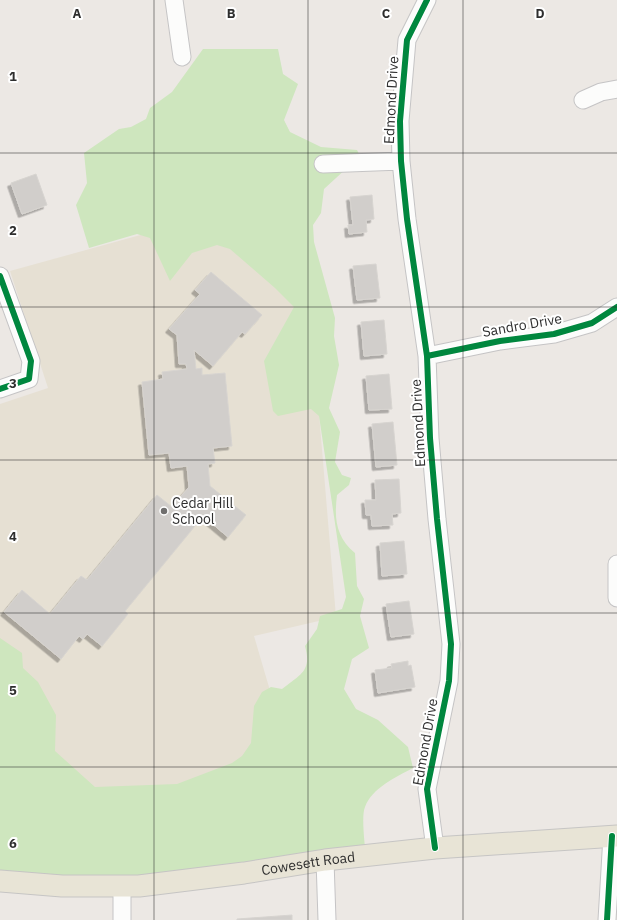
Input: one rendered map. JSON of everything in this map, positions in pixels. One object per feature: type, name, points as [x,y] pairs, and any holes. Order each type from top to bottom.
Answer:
[{"type":"main road","name":"Cowesett Road","points":[[0,881],[62,886],[139,886],[244,873],[325,860],[435,848],[615,836]]},
{"type":"street","points":[[174,0],[182,57]]},
{"type":"street","name":"Edmond Drive","points":[[427,0],[407,40],[400,121],[401,161],[407,219],[427,356],[430,438],[437,519],[451,644],[449,681],[428,789],[435,848]]},
{"type":"street","points":[[583,100],[601,92],[617,89]]},
{"type":"street","points":[[323,164],[401,161]]},
{"type":"street","points":[[0,276],[31,361],[29,379],[0,388]]},
{"type":"street","name":"Sandro Drive","points":[[427,356],[500,341],[554,334],[592,323],[617,307]]},
{"type":"street","points":[[617,564],[617,598]]},
{"type":"street","points":[[607,920],[615,836]]},
{"type":"street","points":[[325,860],[327,920]]},
{"type":"street","points":[[122,885],[122,920]]},
{"type":"shaded area","name":"Cedar Hill School","points":[[144,234],[243,236],[308,282],[336,617],[254,636],[286,745],[206,787],[79,799],[0,692],[0,404],[48,388],[10,271]]},
{"type":"green space","points":[[203,49],[278,49],[283,74],[298,84],[284,120],[290,132],[321,147],[357,150],[360,156],[324,189],[321,213],[313,225],[314,242],[335,318],[334,336],[339,365],[329,408],[340,432],[335,462],[342,475],[351,478],[349,485],[337,495],[336,520],[340,534],[344,541],[355,553],[357,586],[364,599],[360,616],[369,648],[352,659],[344,689],[356,709],[378,720],[408,747],[413,768],[385,784],[368,800],[363,817],[366,857],[233,876],[0,882],[0,638],[22,653],[23,668],[38,682],[56,715],[55,751],[95,787],[177,784],[232,763],[242,756],[251,743],[254,706],[262,692],[271,687],[282,689],[303,671],[306,667],[307,661],[305,646],[317,629],[320,616],[342,609],[346,597],[319,416],[311,409],[278,416],[273,411],[264,361],[294,307],[275,288],[230,249],[217,245],[192,253],[170,281],[150,238],[137,234],[89,248],[76,205],[87,183],[84,153],[119,129],[131,127],[146,119],[150,108],[172,92]]},
{"type":"building","points":[[36,174],[47,205],[22,214],[11,183]]},
{"type":"building","points":[[372,195],[374,219],[366,220],[367,232],[349,234],[348,225],[353,225],[350,197]]},
{"type":"building","points":[[376,264],[380,298],[357,300],[353,266]]},
{"type":"building","points":[[211,272],[262,315],[245,334],[242,332],[213,366],[194,350],[196,369],[202,368],[202,375],[225,373],[232,446],[213,448],[215,463],[208,464],[210,486],[246,515],[228,537],[203,516],[125,611],[128,614],[102,646],[87,634],[83,639],[79,636],[61,659],[4,612],[22,590],[50,614],[81,576],[87,580],[157,495],[172,507],[189,487],[187,466],[171,468],[169,453],[149,455],[142,382],[163,379],[162,372],[187,369],[186,364],[179,364],[177,335],[169,329],[200,294],[195,290]]},
{"type":"building","points":[[384,320],[387,354],[364,356],[361,322]]},
{"type":"building","points":[[389,374],[392,409],[369,410],[366,376]]},
{"type":"building","points":[[393,422],[397,465],[376,467],[372,424]]},
{"type":"building","points":[[399,479],[401,513],[392,514],[393,525],[372,526],[371,515],[366,515],[365,500],[376,500],[375,480]]},
{"type":"building","points":[[404,541],[407,574],[382,576],[380,543]]},
{"type":"building","points":[[409,601],[414,634],[391,637],[386,604]]},
{"type":"building","points":[[408,661],[408,666],[411,665],[415,687],[378,693],[375,670],[392,668],[391,664]]},
{"type":"building","points":[[292,915],[292,920],[237,920],[237,919]]},
{"type":"cycle path","points":[[427,0],[407,40],[400,121],[401,161],[407,219],[427,356],[430,438],[437,519],[451,644],[449,681],[427,789],[435,848]]},
{"type":"cycle path","points":[[0,276],[31,361],[29,379],[0,389]]},
{"type":"cycle path","points":[[427,356],[500,341],[554,334],[592,323],[617,307]]},
{"type":"cycle path","points":[[607,920],[612,836]]},
{"type":"place","name":"Cedar Hill School","points":[[164,511]]}]
